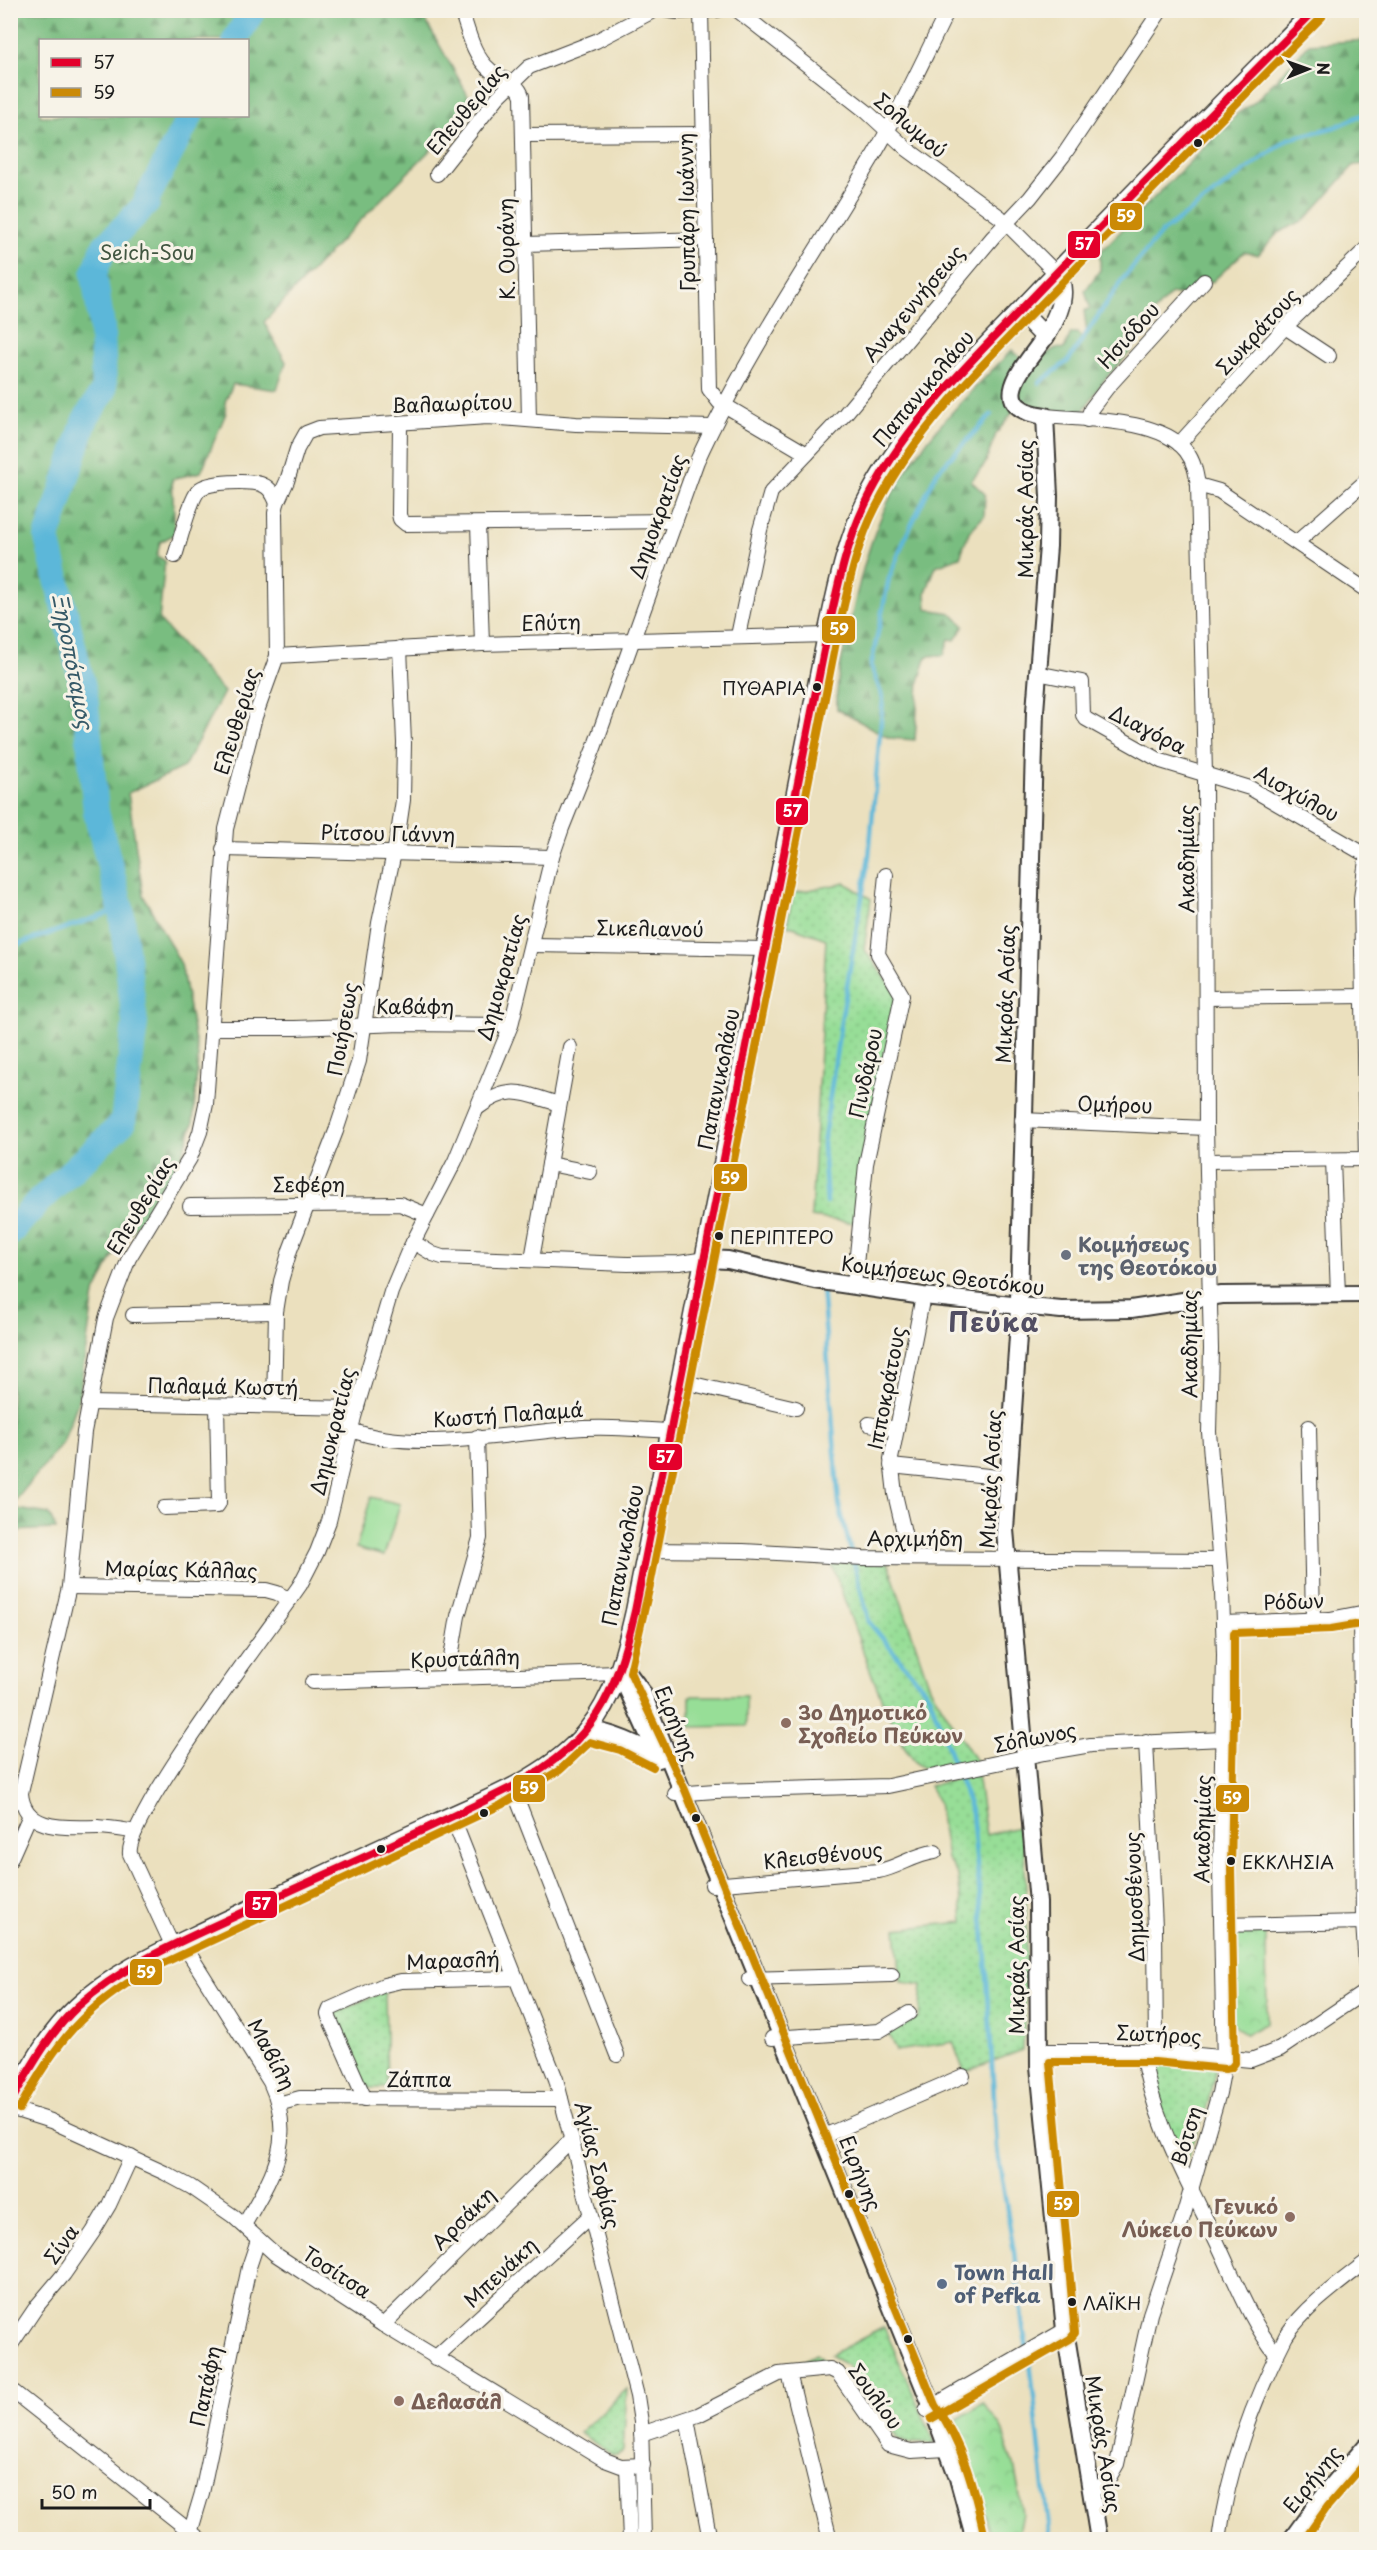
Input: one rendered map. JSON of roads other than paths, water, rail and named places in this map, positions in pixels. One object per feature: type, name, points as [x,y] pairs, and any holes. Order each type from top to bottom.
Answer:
[{"type":"main road","name":"Παπανικολάου","points":[[10,2106],[36,2059],[74,2009],[112,1979],[177,1944],[512,1786],[561,1756],[586,1731],[609,1698],[619,1673],[647,1550],[827,635],[849,544],[872,491],[923,417],[1020,311],[1155,170],[1315,10]]},
{"type":"main road","points":[[1020,311],[1044,337],[1057,312],[1062,289],[1056,273]]},
{"type":"main road","points":[[1038,292],[1057,312]]},
{"type":"street","points":[[461,10],[473,43],[485,66],[511,83]]},
{"type":"street","name":"Ελευθερίας","points":[[437,174],[477,121],[511,83],[535,63],[596,41],[655,10]]},
{"type":"street","points":[[664,10],[718,10]]},
{"type":"street","name":"Σολωμού","points":[[737,10],[867,112],[887,132],[930,167],[1007,223],[1056,273]]},
{"type":"street","name":"Δημοκρατίας","points":[[177,1944],[130,1854],[130,1845],[135,1832],[174,1766],[307,1574],[326,1529],[385,1309],[412,1242],[450,1172],[512,1025],[533,945],[552,857],[697,461],[713,427],[787,294],[887,132],[948,10]]},
{"type":"street","name":"Αναγεννήσεως","points":[[738,636],[770,494],[845,414],[1030,198],[1063,156],[1161,10]]},
{"type":"street","name":"Γρυπάρη Ιωάννη","points":[[702,11],[708,383],[714,399],[725,406]]},
{"type":"street","name":"Κ. Ουράνη","points":[[511,83],[519,87],[521,93],[529,420]]},
{"type":"street","points":[[523,135],[704,134]]},
{"type":"street","points":[[525,244],[706,238]]},
{"type":"street","name":"Σωκράτους","points":[[1179,444],[1285,327],[1366,249]]},
{"type":"street","name":"Ησιόδου","points":[[1087,420],[1091,409],[1107,388],[1204,281]]},
{"type":"street","points":[[1285,327],[1329,356]]},
{"type":"street","points":[[1044,337],[1018,375],[1011,394],[1020,409],[1045,416],[1147,428],[1170,437],[1179,444]]},
{"type":"street","points":[[725,406],[807,454]]},
{"type":"street","name":"Μικράς Ασίας","points":[[1045,416],[1049,496],[1048,546],[1037,674],[1022,1120],[1019,1308],[1005,1517],[1040,1934],[1038,2051],[1065,2330],[1099,2540]]},
{"type":"street","name":"Βαλαωρίτου","points":[[277,503],[297,449],[306,433],[311,429],[476,417],[576,424],[713,427]]},
{"type":"street","points":[[400,424],[399,514],[402,521],[414,525],[675,521]]},
{"type":"street","name":"Ακαδημίας","points":[[1179,444],[1191,458],[1198,485],[1205,774],[1206,1128],[1211,1349],[1209,1452],[1223,1623],[1220,1838],[1225,2059]]},
{"type":"street","points":[[1297,542],[1366,481]]},
{"type":"street","points":[[175,556],[195,497],[203,487],[218,483],[263,484],[277,503]]},
{"type":"street","points":[[1198,485],[1219,491],[1366,590]]},
{"type":"street","name":"Ελευθερίας","points":[[30,1815],[23,1802],[22,1787],[69,1587],[80,1466],[89,1402],[106,1318],[129,1258],[190,1158],[200,1132],[207,1094],[223,849],[235,789],[255,717],[277,656],[277,503]]},
{"type":"street","points":[[478,524],[482,644]]},
{"type":"street","name":"Ελύτη","points":[[277,656],[482,644],[827,635]]},
{"type":"street","name":"Ποιήσεως","points":[[274,1406],[276,1312],[285,1265],[353,1083],[366,1026],[379,922],[400,819],[404,779],[400,648]]},
{"type":"street","name":"Διαγόρα","points":[[1037,674],[1082,682],[1083,715],[1086,719],[1161,761],[1205,774]]},
{"type":"street","name":"Αισχύλου","points":[[1205,774],[1250,788],[1366,855]]},
{"type":"street","name":"Ρίτσου Γιάννη","points":[[223,849],[552,857]]},
{"type":"street","points":[[1207,1161],[1366,1159],[1365,996],[1360,898],[1366,860]]},
{"type":"street","name":"Πινδάρου","points":[[854,1285],[866,1164],[902,995],[878,954],[886,875]]},
{"type":"street","name":"Σικελιανού","points":[[533,945],[766,949]]},
{"type":"street","points":[[1206,998],[1365,996]]},
{"type":"street","name":"Καβάφη","points":[[211,1028],[401,1024],[512,1025]]},
{"type":"street","points":[[532,1259],[570,1047]]},
{"type":"street","points":[[479,1107],[495,1095],[511,1092],[559,1104]]},
{"type":"street","name":"Ομήρου","points":[[1022,1120],[1206,1128]]},
{"type":"street","points":[[1333,1160],[1338,1294]]},
{"type":"street","points":[[549,1164],[590,1172]]},
{"type":"street","name":"Σεφέρη","points":[[190,1206],[308,1203],[400,1204],[427,1215]]},
{"type":"street","name":"Κοιμήσεως Θεοτόκου","points":[[412,1242],[442,1257],[659,1264],[706,1259],[733,1261],[797,1276],[923,1296],[1061,1311],[1131,1309],[1209,1296],[1366,1294]]},
{"type":"street","name":"Ιπποκράτους","points":[[910,1558],[899,1514],[891,1466],[896,1429],[923,1296]]},
{"type":"street","points":[[133,1315],[276,1312]]},
{"type":"street","points":[[680,1381],[796,1408]]},
{"type":"street","name":"Παλαμά Κωστή","points":[[89,1402],[357,1408]]},
{"type":"street","points":[[164,1508],[217,1506],[219,1503],[217,1406]]},
{"type":"street","points":[[869,1424],[896,1429]]},
{"type":"street","points":[[1309,1426],[1313,1620]]},
{"type":"street","name":"Κωστή Παλαμά","points":[[351,1430],[388,1440],[477,1437],[596,1427],[669,1431]]},
{"type":"street","points":[[450,1677],[458,1616],[480,1538],[477,1437]]},
{"type":"street","points":[[891,1466],[1008,1478]]},
{"type":"street","name":"Αρχιμήδη","points":[[647,1550],[753,1552],[863,1558],[1219,1560]]},
{"type":"street","name":"Μαρίας Κάλλας","points":[[69,1587],[256,1590],[277,1593],[290,1600]]},
{"type":"street","points":[[1363,1613],[1363,1922],[1366,1968]]},
{"type":"street","name":"Ρόδων","points":[[1223,1623],[1313,1620],[1363,1613]]},
{"type":"street","name":"Κρυστάλλη","points":[[312,1682],[619,1673]]},
{"type":"street","name":"Ειρήνης","points":[[680,1794],[659,1759],[619,1673],[628,1673],[642,1692],[754,1979],[947,2449],[963,2493],[975,2540]]},
{"type":"street","points":[[586,1731],[597,1732],[631,1744],[650,1752],[659,1759]]},
{"type":"street","name":"Σόλωνος","points":[[680,1794],[880,1786],[1091,1745],[1223,1739]]},
{"type":"street","name":"Δημοσθένους","points":[[1146,1742],[1155,1927],[1149,2051],[1145,2073],[1156,2111],[1174,2157],[1216,2239],[1254,2324],[1277,2355]]},
{"type":"street","points":[[512,1786],[617,2055]]},
{"type":"street","points":[[10,1860],[30,1815],[44,1824],[55,1827],[110,1828],[135,1832]]},
{"type":"street","name":"Αγίας Σοφίας","points":[[452,1816],[544,2046],[572,2139],[634,2382],[643,2465],[644,2540]]},
{"type":"street","name":"Κλεισθένους","points":[[717,1885],[879,1871],[898,1866],[920,1855],[935,1852]]},
{"type":"street","points":[[1222,1925],[1363,1922]]},
{"type":"street","name":"Μαβίλη","points":[[177,1944],[270,2082],[278,2104],[281,2134],[279,2159],[244,2225]]},
{"type":"street","points":[[754,1979],[892,1975]]},
{"type":"street","name":"Μαρασλή","points":[[365,2099],[328,2014],[330,2009],[393,1982],[516,1978]]},
{"type":"street","name":"Σωτήρος","points":[[1038,2051],[1149,2051],[1251,2060],[1275,2052],[1366,1991]]},
{"type":"street","points":[[778,2037],[874,2032],[885,2029],[909,2013]]},
{"type":"street","name":"Ειρήνης","points":[[778,2037],[824,2136],[931,2412]]},
{"type":"street","name":"Βότση","points":[[1091,2491],[1104,2485],[1114,2470],[1150,2314],[1179,2230],[1220,2093],[1225,2059]]},
{"type":"street","points":[[824,2136],[963,2076]]},
{"type":"street","name":"Ζάππα","points":[[278,2104],[296,2098],[561,2099]]},
{"type":"street","name":"Τοσίτσα","points":[[10,2106],[39,2116],[191,2187],[244,2225],[275,2254],[435,2358],[605,2460],[617,2466],[643,2465]]},
{"type":"street","name":"Αρσάκη","points":[[383,2325],[572,2139]]},
{"type":"street","name":"Σίνα","points":[[10,2346],[93,2232],[110,2205],[130,2157]]},
{"type":"street","name":"Μπενάκη","points":[[435,2358],[591,2216]]},
{"type":"street","name":"Παπάφη","points":[[193,2537],[249,2267],[258,2240]]},
{"type":"street","points":[[1219,2540],[1238,2447],[1290,2330],[1302,2316],[1366,2262]]},
{"type":"street","points":[[931,2412],[1065,2330]]},
{"type":"street","name":"Σουλίου","points":[[641,2434],[687,2419],[771,2377],[789,2373],[834,2370],[885,2443],[911,2451],[947,2449]]},
{"type":"street","points":[[789,2373],[831,2540]]},
{"type":"street","points":[[10,2389],[193,2537]]},
{"type":"street","points":[[687,2419],[710,2540]]},
{"type":"street","name":"Ειρήνης","points":[[1291,2540],[1314,2508],[1366,2446]]},
{"type":"street","points":[[627,2467],[630,2540]]},
{"type":"waterway","name":"Ξηροπόταμος","points":[[236,39],[253,10]]},
{"type":"waterway","points":[[1039,383],[1068,361],[1122,280],[1162,232],[1288,139],[1335,127],[1366,113]]},
{"type":"waterway","name":"Ξηροπόταμος","points":[[10,1233],[39,1201],[123,1123],[135,1023],[121,909],[96,812],[85,695],[47,538],[85,420],[104,390],[102,328],[94,274],[104,247],[147,203],[147,198],[189,117]]},
{"type":"waterway","points":[[827,1203],[823,1145],[869,856],[883,699],[871,666],[889,578],[905,538],[937,472],[991,415]]},
{"type":"waterway","points":[[10,947],[121,909]]},
{"type":"waterway","points":[[822,1287],[839,1505],[869,1622],[929,1695],[972,1813],[986,1959],[997,2149],[1030,2362],[1050,2540]]},
{"type":"place","name":"ΠΥΘΑΡΙΑ","points":[[817,687]]},
{"type":"place","name":"ΠΕΡΙΠΤΕΡΟ","points":[[719,1236]]},
{"type":"place","name":"Κοιμήσεως της Θεοτόκου","points":[[1066,1255]]},
{"type":"place","name":"3ο Δημοτικό Σχολείο Πεύκων","points":[[786,1723]]},
{"type":"place","name":"ΕΚΚΛΗΣΙΑ","points":[[1231,1861]]},
{"type":"place","name":"Γενικό Λύκειο Πεύκων","points":[[1290,2217]]},
{"type":"place","name":"Town Hall of Pefka","points":[[942,2284]]},
{"type":"place","name":"ΛΑΪΚΗ","points":[[1072,2302]]},
{"type":"place","name":"Δελασάλ","points":[[399,2401]]},
{"type":"district","name":"Πεύκα","points":[[994,1321]]},
{"type":"park label","name":"Seich-Sou","points":[[147,252]]}]
